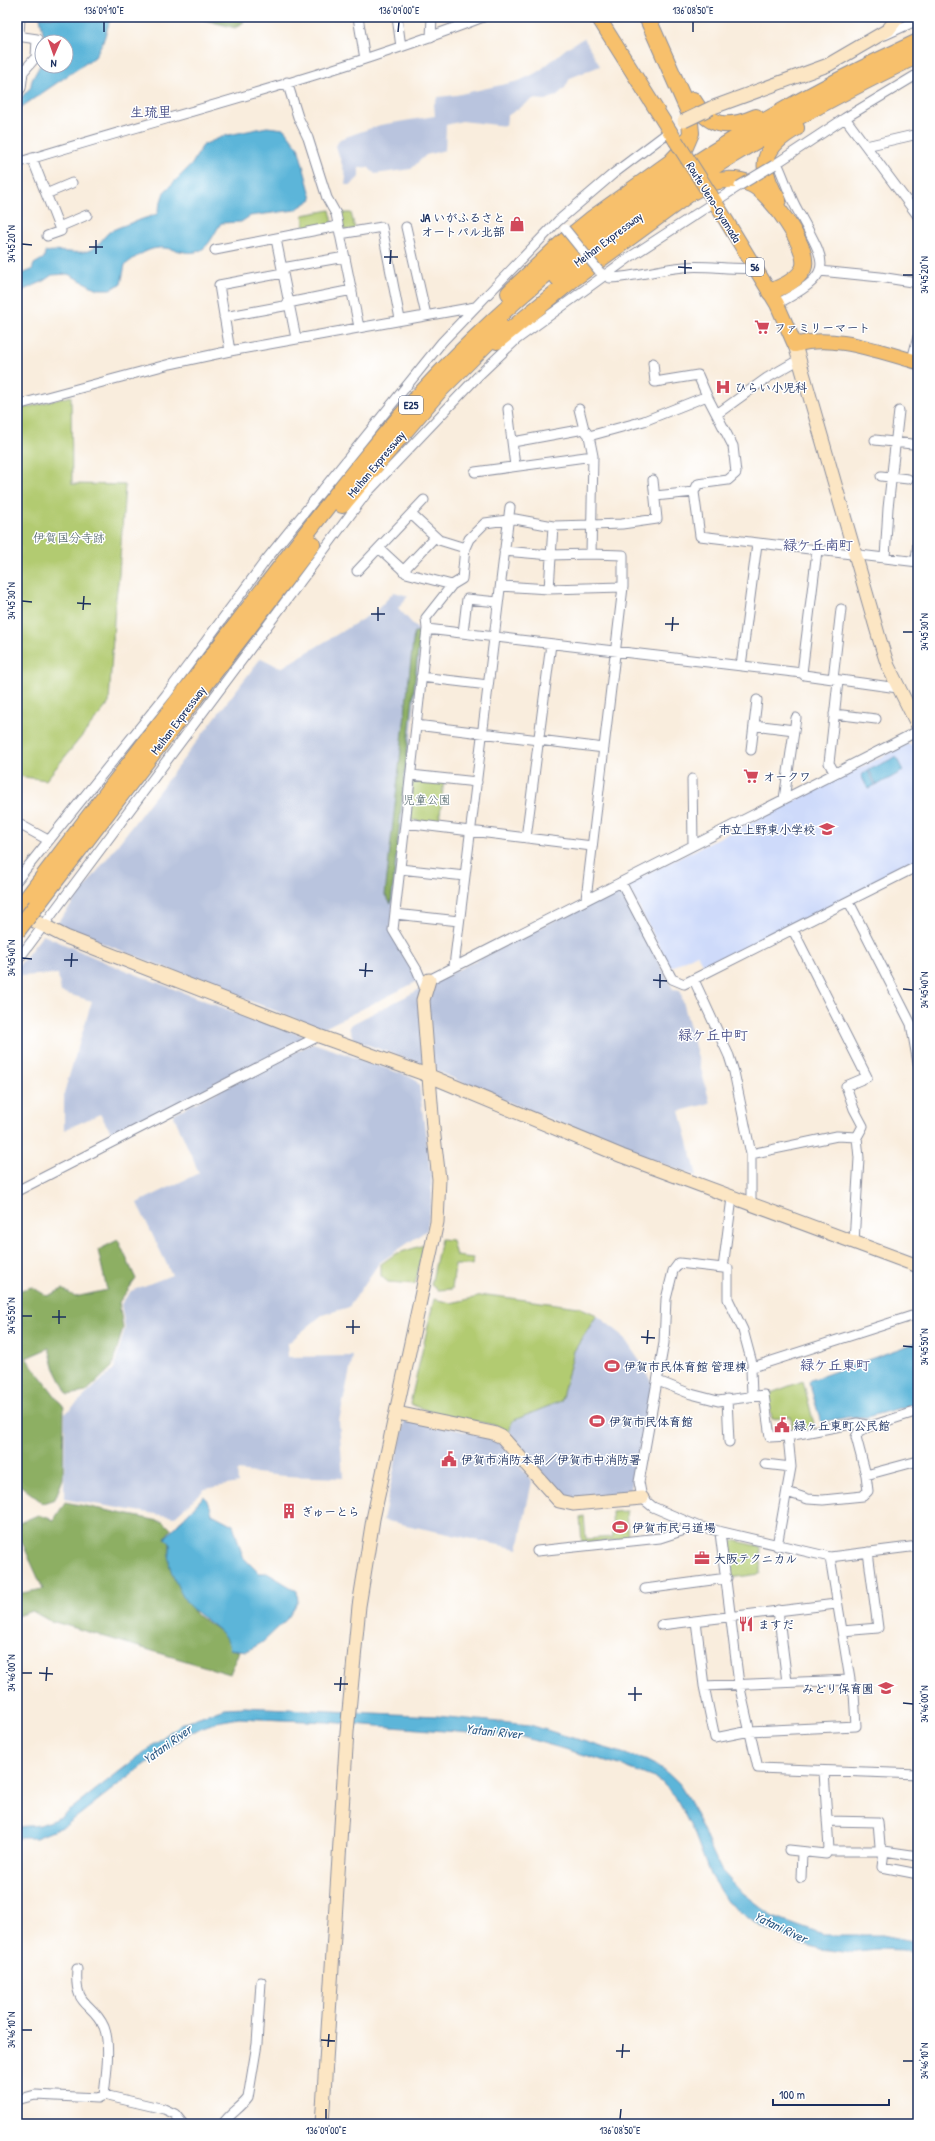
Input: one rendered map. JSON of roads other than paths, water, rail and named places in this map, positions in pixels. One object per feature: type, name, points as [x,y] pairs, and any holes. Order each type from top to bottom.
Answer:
[{"type":"highway","points":[[431,383],[499,302],[530,272],[593,218],[671,162],[685,147],[691,133],[689,112],[648,17]]},
{"type":"highway","points":[[655,17],[697,108],[710,120],[725,124],[744,122],[764,114],[896,49],[917,49]]},
{"type":"highway","points":[[774,298],[804,280],[812,266],[812,258],[805,241],[768,184],[764,165],[768,151],[782,135],[917,49]]},
{"type":"highway","name":"Meihan Expressway","points":[[17,931],[24,908],[337,493],[431,383],[468,345],[538,281],[610,222],[660,186],[777,114],[917,49]]},
{"type":"highway","name":"Meihan Expressway","points":[[24,908],[346,500],[438,392],[510,320],[581,259],[624,226],[709,168],[917,49]]},
{"type":"highway","points":[[380,459],[493,345],[533,310],[684,198],[707,183],[722,179],[733,180],[751,184],[759,188],[785,221],[800,245],[804,259],[800,274],[786,284],[774,298]]},
{"type":"main road","name":"Route Ueno-Oyamada","points":[[598,17],[756,268],[774,298],[795,344]]},
{"type":"main road","points":[[795,344],[812,340],[829,340],[915,361]]},
{"type":"street","points":[[17,93],[21,88],[20,72],[36,57],[37,38],[18,36],[20,17]]},
{"type":"street","points":[[358,17],[365,59]]},
{"type":"street","points":[[397,17],[401,47]]},
{"type":"street","points":[[431,37],[432,17]]},
{"type":"street","points":[[17,163],[365,59],[431,37],[483,17]]},
{"type":"street","points":[[17,880],[166,695],[280,542],[442,342],[558,221],[613,174],[673,136],[684,121],[711,108],[828,65],[888,30],[898,17]]},
{"type":"street","points":[[874,39],[918,20]]},
{"type":"street","points":[[17,961],[364,495],[479,375],[517,339],[577,294],[602,273],[630,257],[712,198],[739,186],[776,164],[845,118],[918,74]]},
{"type":"street","points":[[287,82],[298,117],[308,138],[327,198],[336,214],[359,327]]},
{"type":"street","points":[[845,118],[918,216]]},
{"type":"street","points":[[866,146],[918,134]]},
{"type":"street","points":[[32,158],[60,231],[47,236]]},
{"type":"street","points":[[774,298],[806,288],[820,271],[821,258],[819,250],[790,196],[776,164]]},
{"type":"street","points":[[46,194],[72,183]]},
{"type":"street","points":[[59,227],[87,215]]},
{"type":"street","points":[[558,221],[602,273],[617,278],[682,267],[699,266],[738,269],[756,268]]},
{"type":"street","points":[[406,226],[426,315]]},
{"type":"street","points":[[215,250],[339,230],[382,227],[400,319]]},
{"type":"street","points":[[276,239],[296,338]]},
{"type":"street","points":[[230,351],[219,286],[344,256]]},
{"type":"street","points":[[820,271],[880,277],[918,283]]},
{"type":"street","points":[[224,317],[352,290]]},
{"type":"street","points":[[17,405],[170,364],[230,351],[400,319],[475,307]]},
{"type":"street","points":[[915,361],[918,337]]},
{"type":"street","points":[[795,344],[828,473],[880,641],[898,688],[918,726]]},
{"type":"street","points":[[717,414],[767,378],[800,359]]},
{"type":"street","points":[[653,364],[655,382],[698,374],[707,396],[733,446],[736,473],[728,480],[698,484],[694,492],[700,536],[756,544],[917,562],[918,542]]},
{"type":"street","points":[[513,442],[586,432],[644,421],[707,396]]},
{"type":"street","points":[[508,409],[515,466]]},
{"type":"street","points":[[579,409],[593,456],[591,554]]},
{"type":"street","points":[[884,558],[891,477],[899,411]]},
{"type":"street","points":[[875,440],[912,444]]},
{"type":"street","points":[[475,472],[593,456]]},
{"type":"street","points":[[882,476],[908,479]]},
{"type":"street","points":[[427,984],[417,970],[394,930],[427,629],[426,618],[452,585],[462,579],[465,548],[469,539],[485,523],[508,520],[553,526],[622,524],[658,519],[653,480]]},
{"type":"street","points":[[655,496],[694,492]]},
{"type":"street","points":[[357,572],[424,500]]},
{"type":"street","points":[[454,966],[510,507]]},
{"type":"street","points":[[411,514],[435,537],[465,548]]},
{"type":"street","points":[[549,590],[553,526]]},
{"type":"street","points":[[403,571],[435,537]]},
{"type":"street","points":[[740,666],[756,544]]},
{"type":"street","points":[[379,548],[403,571],[452,585]]},
{"type":"street","points":[[504,551],[551,555],[623,555],[623,587],[586,899]]},
{"type":"street","points":[[802,673],[817,551]]},
{"type":"street","points":[[501,586],[549,590],[623,587]]},
{"type":"street","points":[[463,633],[467,599],[498,602]]},
{"type":"street","points":[[834,772],[829,763],[841,609]]},
{"type":"street","points":[[427,629],[802,673],[804,676],[898,688]]},
{"type":"street","points":[[526,838],[540,739],[551,644]]},
{"type":"street","points":[[421,677],[488,684]]},
{"type":"street","points":[[751,750],[757,700]]},
{"type":"street","points":[[834,714],[876,719]]},
{"type":"street","points":[[784,799],[796,718]]},
{"type":"street","points":[[416,725],[604,748]]},
{"type":"street","points":[[754,725],[794,730]]},
{"type":"street","points":[[322,2124],[347,1732],[358,1613],[373,1519],[437,1222],[439,1179],[433,1128],[423,1000],[427,984],[454,966],[784,799],[834,772],[918,731]]},
{"type":"street","points":[[411,775],[476,782]]},
{"type":"street","points":[[692,779],[693,844]]},
{"type":"street","points":[[17,823],[48,840]]},
{"type":"street","points":[[406,823],[592,846]]},
{"type":"street","points":[[621,882],[672,979],[684,984],[918,866]]},
{"type":"street","points":[[400,869],[465,876]]},
{"type":"street","points":[[849,902],[911,1024],[916,1045],[918,1064]]},
{"type":"street","points":[[24,908],[44,926],[66,938],[319,1036],[430,1076],[622,1156],[918,1266]]},
{"type":"street","points":[[395,914],[459,921]]},
{"type":"street","points":[[793,930],[867,1077],[846,1086],[863,1126],[857,1137],[859,1158],[854,1242]]},
{"type":"street","points":[[694,980],[729,1056],[751,1154],[751,1204]]},
{"type":"street","points":[[17,1191],[319,1036]]},
{"type":"street","points":[[751,1154],[837,1136],[857,1137]]},
{"type":"street","points":[[723,1268],[732,1198]]},
{"type":"street","points":[[752,1395],[752,1367],[743,1330],[728,1299],[728,1269],[679,1263],[673,1271],[666,1299],[664,1343],[639,1482],[642,1498],[653,1507],[697,1526],[720,1533],[830,1557],[918,1546]]},
{"type":"street","points":[[752,1367],[918,1314]]},
{"type":"street","points":[[658,1381],[718,1401],[752,1395],[764,1395],[770,1437],[788,1436],[857,1423],[871,1426]]},
{"type":"street","points":[[727,1399],[729,1442]]},
{"type":"street","points":[[787,1492],[808,1499],[823,1500],[863,1496],[868,1491],[866,1475],[856,1437],[859,1431],[918,1411]]},
{"type":"street","points":[[397,1413],[493,1433],[502,1437],[559,1501],[573,1504],[642,1498]]},
{"type":"street","points":[[777,1546],[791,1467],[788,1436]]},
{"type":"street","points":[[866,1475],[918,1461]]},
{"type":"street","points":[[766,1464],[791,1467]]},
{"type":"street","points":[[537,1551],[660,1538],[697,1526]]},
{"type":"street","points":[[720,1533],[732,1616],[739,1684],[758,1768],[824,1772],[918,1774]]},
{"type":"street","points":[[842,1631],[878,1628],[868,1552]]},
{"type":"street","points":[[696,1621],[704,1686],[715,1738],[750,1731],[856,1726],[854,1693],[850,1680],[836,1604],[830,1557]]},
{"type":"street","points":[[646,1589],[727,1578]]},
{"type":"street","points":[[661,1625],[836,1604]]},
{"type":"street","points":[[778,1610],[787,1682]]},
{"type":"street","points":[[704,1686],[850,1680]]},
{"type":"street","points":[[789,1850],[802,1853],[826,1854],[830,1849],[824,1772]]},
{"type":"street","points":[[827,1821],[878,1822],[880,1846],[884,1851],[882,1867],[918,1874]]},
{"type":"street","points":[[830,1849],[832,1851],[884,1851],[918,1856]]},
{"type":"street","points":[[801,1878],[802,1853]]},
{"type":"street","points":[[77,1969],[76,1987],[83,2002],[96,2016],[104,2028],[108,2056],[104,2095]]},
{"type":"street","points":[[223,2124],[230,2114],[244,2104],[248,2098],[256,2044],[261,1982]]},
{"type":"street","points":[[17,2100],[35,2095],[98,2098],[104,2095],[164,2109],[175,2114],[183,2124]]},
{"type":"water","points":[[40,17],[111,17],[104,39],[95,57],[74,71],[74,34],[43,34]]},
{"type":"water","points":[[36,74],[70,74],[20,108],[17,102],[31,87]]},
{"type":"water","points":[[267,127],[284,129],[298,147],[312,199],[295,210],[250,216],[241,222],[221,223],[206,246],[196,252],[189,253],[160,248],[145,252],[125,265],[121,284],[110,289],[97,289],[68,274],[52,275],[42,282],[17,293],[17,276],[32,270],[34,264],[44,258],[45,252],[83,252],[91,250],[97,246],[108,233],[124,225],[157,214],[164,192],[192,164],[203,145],[224,136]]},
{"type":"water","points":[[896,757],[903,771],[877,785],[869,770]]},
{"type":"water","points":[[868,771],[875,785],[868,789],[861,775]]},
{"type":"water","points":[[918,1342],[918,1403],[867,1417],[849,1417],[821,1422],[809,1382],[811,1380]]},
{"type":"water","points":[[204,1496],[210,1506],[212,1514],[233,1525],[243,1557],[259,1573],[267,1573],[297,1591],[298,1601],[288,1618],[263,1642],[247,1651],[230,1649],[228,1642],[219,1630],[192,1609],[180,1591],[170,1567],[170,1543],[165,1538]]},
{"type":"water","name":"Yatani River","points":[[245,1707],[437,1716],[530,1725],[645,1760],[663,1769],[679,1784],[689,1800],[721,1870],[742,1893],[773,1917],[823,1935],[882,1935],[918,1942],[918,1956],[903,1950],[878,1949],[845,1952],[821,1949],[794,1941],[759,1926],[727,1902],[710,1875],[695,1835],[675,1796],[659,1780],[620,1765],[522,1737],[327,1722],[239,1718],[217,1722],[192,1731],[132,1774],[65,1826],[36,1838],[17,1838],[17,1827],[40,1825],[61,1817],[180,1724],[224,1708]]},
{"type":"place","name":"JA いがふるさと オートパル北部","points":[[517,224]]},
{"type":"place","name":"ファミリーマート","points":[[762,327]]},
{"type":"place","name":"ひらい小児科","points":[[723,387]]},
{"type":"place","name":"オークワ","points":[[751,776]]},
{"type":"place","name":"市立上野東小学校","points":[[827,829]]},
{"type":"place","name":"伊賀市民体育館 管理棟","points":[[612,1366]]},
{"type":"place","name":"伊賀市民体育館","points":[[597,1421]]},
{"type":"place","name":"緑ヶ丘東町公民館","points":[[782,1425]]},
{"type":"place","name":"伊賀市消防本部／伊賀市中消防署","points":[[449,1459]]},
{"type":"place","name":"ぎゅーとら","points":[[289,1511]]},
{"type":"place","name":"伊賀市民弓道場","points":[[620,1527]]},
{"type":"place","name":"大阪テクニカル","points":[[702,1558]]},
{"type":"place","name":"ますだ","points":[[746,1624]]},
{"type":"place","name":"みどり保育園","points":[[886,1688]]},
{"type":"district","name":"生琉里","points":[[151,111]]},
{"type":"district","name":"緑ケ丘南町","points":[[818,544]]},
{"type":"district","name":"緑ケ丘中町","points":[[713,1034]]},
{"type":"district","name":"緑ケ丘東町","points":[[835,1364]]},
{"type":"park label","name":"伊賀国分寺跡","points":[[69,537]]},
{"type":"park label","name":"児童公園","points":[[427,799]]}]
